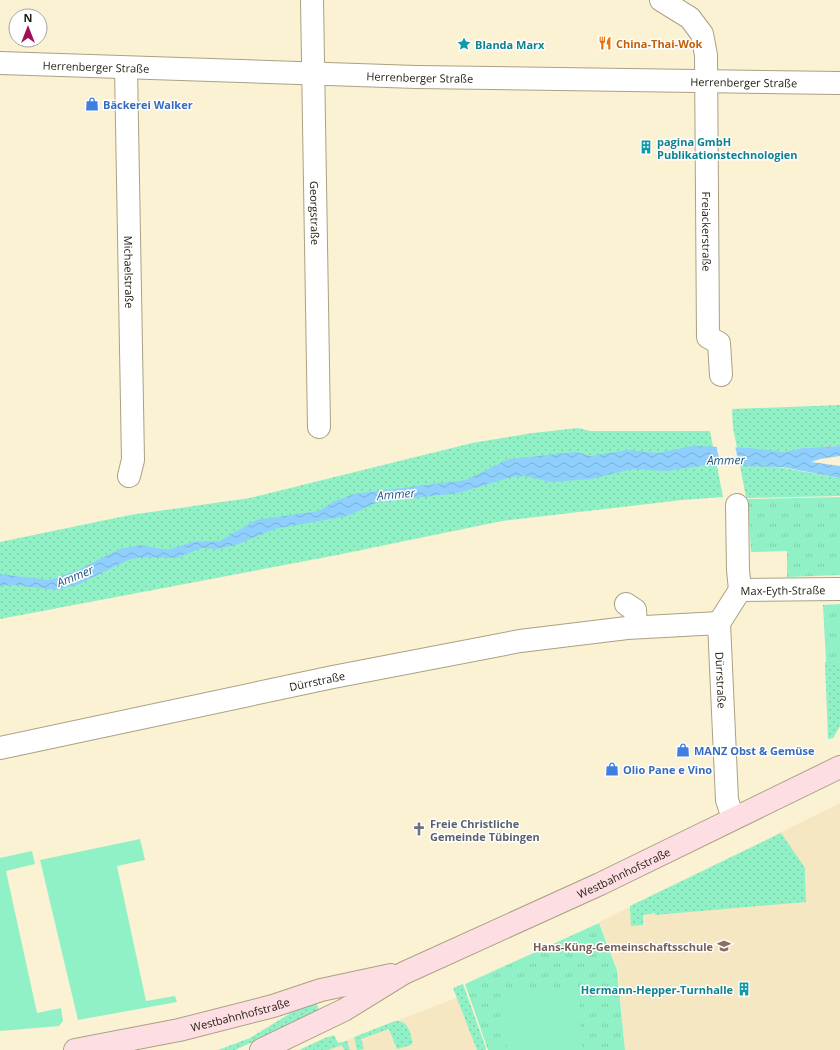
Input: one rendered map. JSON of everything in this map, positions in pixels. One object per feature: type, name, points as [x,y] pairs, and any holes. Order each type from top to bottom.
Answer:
[{"type":"main road","name":"Westbahnhofstraße","points":[[261,1050],[344,1010],[404,973],[600,884],[840,767]]},
{"type":"main road","name":"Westbahnhofstraße","points":[[75,1050],[179,1030],[273,1006],[321,990],[404,973]]},
{"type":"street","name":"Georgstraße","points":[[312,0],[318,427]]},
{"type":"street","points":[[661,0],[690,18],[702,34],[706,55],[706,82]]},
{"type":"street","name":"Herrenberger Straße","points":[[0,63],[313,75],[840,83]]},
{"type":"street","name":"Michaelstraße","points":[[126,68],[133,460],[129,476]]},
{"type":"street","name":"Freiackerstraße","points":[[706,82],[708,337],[719,343],[721,375]]},
{"type":"street","points":[[736,505],[740,590]]},
{"type":"street","name":"Max-Eyth-Straße","points":[[719,623],[740,590],[840,590]]},
{"type":"street","points":[[626,604],[635,610],[636,627]]},
{"type":"street","name":"Dürrstraße","points":[[0,748],[442,655],[556,636],[636,627],[719,623],[727,800],[733,818]]},
{"type":"shaded area","name":"Hans-Küng-Gemeinschaftsschule","points":[[840,803],[840,1050],[625,1050],[618,970],[599,922]]},
{"type":"shaded area","points":[[466,994],[484,1050],[322,1050]]},
{"type":"green space","points":[[840,405],[840,446],[802,448],[784,452],[737,448],[733,428],[732,409]]},
{"type":"green space","points":[[578,428],[590,431],[710,431],[723,497],[682,500],[502,521],[337,555],[0,619],[0,542],[130,515],[250,498],[472,443],[533,433]]},
{"type":"green space","points":[[740,465],[767,465],[840,478],[840,496],[746,498]]},
{"type":"green space","points":[[840,497],[840,575],[787,577],[787,551],[751,552],[748,499]]},
{"type":"green space","points":[[840,604],[840,666],[826,661],[823,605]]},
{"type":"green space","points":[[840,646],[840,726],[833,738],[828,739],[825,662],[828,661]]},
{"type":"green space","points":[[781,833],[805,868],[806,902],[655,915],[655,913],[643,915],[643,925],[631,926],[630,906]]},
{"type":"green space","points":[[140,839],[145,860],[117,866],[146,1001],[175,996],[177,1002],[78,1020],[40,860]]},
{"type":"green space","points":[[32,851],[35,864],[6,871],[37,1013],[61,1008],[63,1021],[59,1026],[0,1031],[0,858]]},
{"type":"green space","points":[[599,923],[617,970],[625,1050],[488,1050],[465,984]]},
{"type":"green space","points":[[463,984],[486,1050],[477,1050],[453,988]]},
{"type":"green space","points":[[578,988],[582,1050],[507,1050],[503,993]]},
{"type":"green space","points":[[316,1002],[319,1011],[235,1050],[218,1050],[250,1038],[294,1011]]},
{"type":"green space","points":[[395,1021],[400,1021],[408,1027],[413,1042],[411,1045],[397,1049],[389,1029],[361,1039],[364,1049],[357,1050],[354,1037]]},
{"type":"green space","points":[[334,1035],[338,1043],[347,1041],[350,1050],[344,1050],[342,1045],[328,1050],[299,1050],[325,1038]]},
{"type":"water","name":"Ammer","points":[[692,446],[750,448],[784,452],[802,448],[840,446],[840,456],[811,462],[840,466],[840,478],[782,467],[705,465],[667,471],[632,469],[591,479],[551,482],[525,476],[512,477],[458,493],[378,502],[347,516],[274,529],[236,545],[217,549],[202,548],[176,558],[142,557],[128,560],[77,585],[56,590],[15,585],[0,586],[0,574],[49,580],[76,571],[120,549],[140,545],[167,550],[194,542],[220,541],[256,520],[319,511],[333,502],[354,494],[466,480],[509,459],[576,452],[591,456],[628,450],[658,453]]},
{"type":"pier","points":[[716,445],[735,446],[740,468],[721,467]]},
{"type":"place","name":"China-Thai-Wok","points":[[605,43]]},
{"type":"place","name":"Blanda Marx","points":[[464,44]]},
{"type":"place","name":"Bäckerei Walker","points":[[92,104]]},
{"type":"place","name":"pagina GmbH Publikationstechnologien","points":[[646,147]]},
{"type":"place","name":"MANZ Obst & Gemüse","points":[[683,750]]},
{"type":"place","name":"Olio Pane e Vino","points":[[612,769]]},
{"type":"place","name":"Freie Christliche Gemeinde Tübingen","points":[[419,829]]},
{"type":"place","name":"Hans-Küng-Gemeinschaftsschule","points":[[724,946]]},
{"type":"place","name":"Hermann-Hepper-Turnhalle","points":[[744,989]]}]
